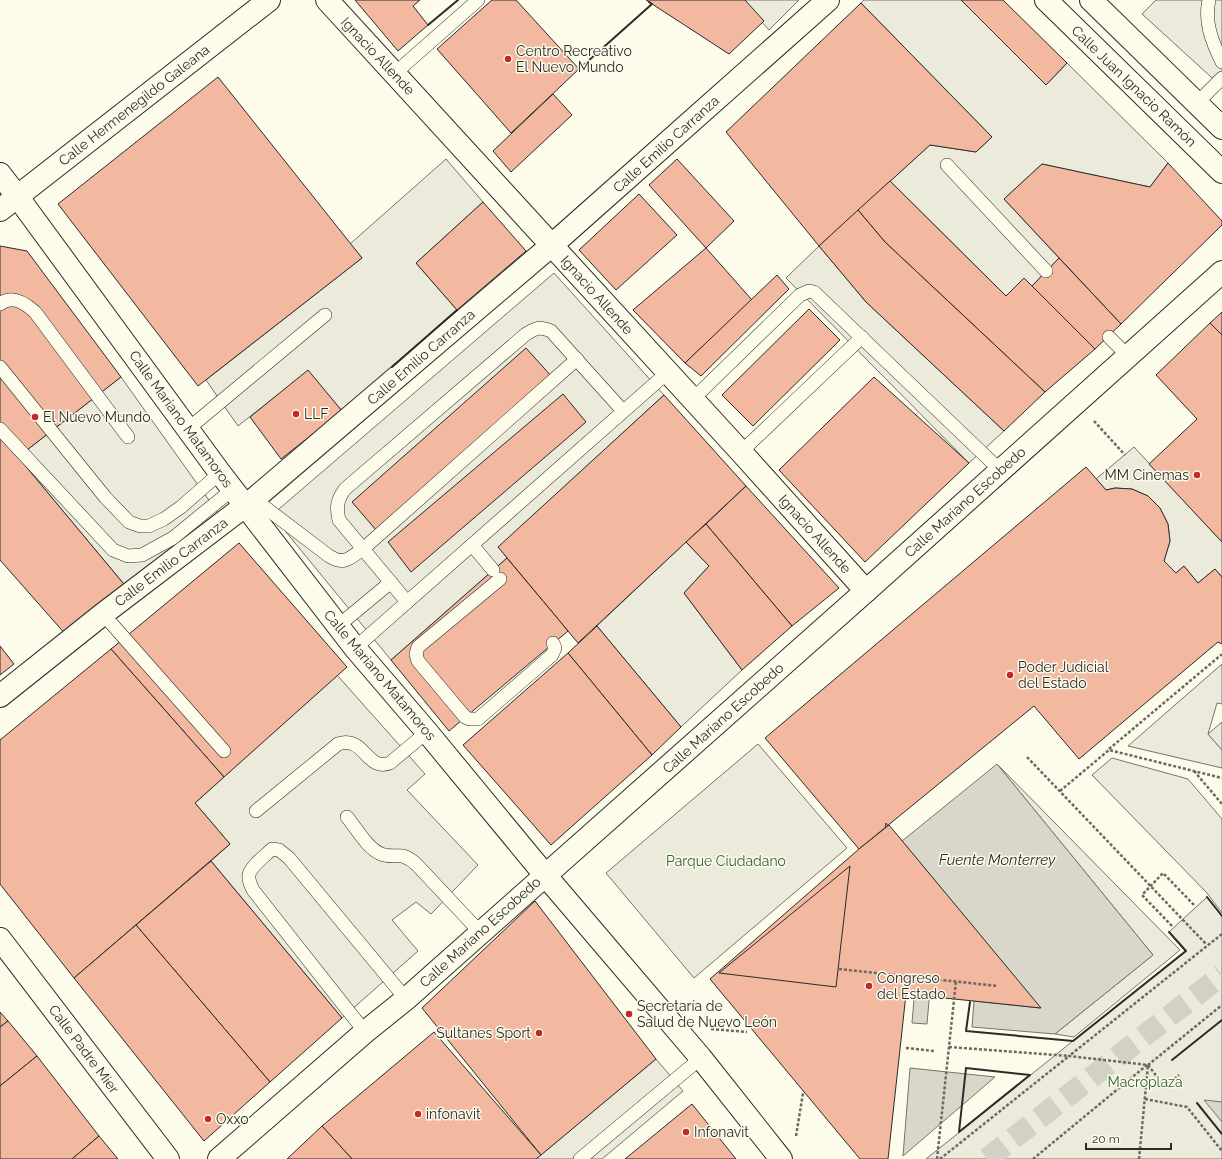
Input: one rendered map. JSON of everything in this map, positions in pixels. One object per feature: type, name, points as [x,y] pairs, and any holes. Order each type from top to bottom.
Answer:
[{"type":"street","name":"Calle Hermenegildo Galeana","points":[[0,210],[269,0]]},
{"type":"street","name":"Ignacio Allende","points":[[327,0],[693,399],[866,591]]},
{"type":"street","name":"Calle Emilio Carranza","points":[[0,696],[103,614],[238,492],[552,245],[828,0]]},
{"type":"street","name":"Calle Juan Ignacio Ramón","points":[[1046,0],[1222,172]]},
{"type":"street","points":[[1091,0],[1222,128]]},
{"type":"street","name":"Calle Mariano Matamoros","points":[[0,174],[18,196],[188,429],[238,492],[355,648],[701,1058],[781,1159]]},
{"type":"street","name":"Calle Mariano Escobedo","points":[[219,1159],[364,1032],[406,999],[866,591],[1222,272]]},
{"type":"street","name":"Calle Padre Mier","points":[[0,940],[168,1159]]},
{"type":"lane","points":[[394,74],[478,0]]},
{"type":"lane","points":[[1209,0],[1207,11],[1209,30],[1215,48],[1222,62]]},
{"type":"lane","points":[[1197,103],[1222,78]]},
{"type":"lane","points":[[947,165],[1046,271]]},
{"type":"lane","points":[[693,399],[800,295],[805,292],[814,292],[820,296],[1000,470]]},
{"type":"lane","points":[[0,304],[10,299],[19,301],[27,305],[35,312],[128,437]]},
{"type":"lane","points":[[188,429],[325,315]]},
{"type":"lane","points":[[407,602],[339,520],[337,504],[345,489],[526,334],[535,328],[542,327],[551,331],[623,411]]},
{"type":"lane","points":[[741,452],[862,337]]},
{"type":"lane","points":[[1109,337],[1128,356]]},
{"type":"lane","points":[[0,367],[105,497],[129,522],[140,526],[149,526],[164,519],[186,504],[238,492],[334,560],[340,562],[346,561],[363,549],[577,359]]},
{"type":"lane","points":[[355,648],[668,372]]},
{"type":"lane","points":[[0,429],[113,550],[128,556],[142,555],[173,538],[238,492]]},
{"type":"lane","points":[[472,545],[497,575],[418,647],[416,654],[418,661],[465,717],[469,719],[478,719],[552,655],[555,648],[553,643]]},
{"type":"lane","points":[[338,626],[391,582]]},
{"type":"lane","points":[[103,614],[224,751]]},
{"type":"lane","points":[[256,811],[338,744],[349,742],[356,745],[375,763],[383,765],[390,763],[427,732]]},
{"type":"lane","points":[[347,817],[368,844],[382,855],[402,856],[414,862],[480,932]]},
{"type":"lane","points":[[364,1032],[253,890],[248,876],[250,870],[272,849],[279,850],[289,858],[406,999]]},
{"type":"lane","points":[[580,1159],[701,1058]]},
{"type":"path","points":[[1092,419],[1125,454]]},
{"type":"path","points":[[1060,791],[1222,655]]},
{"type":"path","points":[[1109,750],[1222,778]]},
{"type":"path","points":[[1027,757],[1207,945]]},
{"type":"path","points":[[1193,771],[1222,804]]},
{"type":"path","points":[[1172,926],[1142,895],[1162,872],[1194,905]]},
{"type":"path","points":[[940,1159],[1222,934]]},
{"type":"path","points":[[839,969],[998,986]]},
{"type":"path","points":[[937,1159],[956,981]]},
{"type":"path","points":[[1033,1159],[1222,1005]]},
{"type":"path","points":[[707,1029],[746,1032]]},
{"type":"path","points":[[949,1046],[1148,1064],[1165,1087],[1179,1075]]},
{"type":"path","points":[[906,1048],[934,1051]]},
{"type":"path","points":[[1140,1159],[1148,1064]]},
{"type":"path","points":[[796,1138],[802,1093]]},
{"type":"path","points":[[1145,1099],[1187,1107],[1222,1151]]},
{"type":"green space","points":[[1222,664],[1222,704],[1217,703],[1208,734],[1222,750],[1222,768],[1128,746]]},
{"type":"green space","name":"Parque Ciudadano","points":[[758,744],[847,848],[694,978],[606,873]]},
{"type":"green space","points":[[1112,758],[1188,779],[1222,819],[1222,913],[1207,893],[1092,775]]},
{"type":"green space","points":[[997,764],[1180,950],[1074,1037],[1055,1034],[1153,955]]},
{"type":"green space","name":"Macroplaza","points":[[1207,897],[1222,916],[1222,1159],[926,1159],[1185,951],[1169,932]]},
{"type":"shaded area","points":[[742,0],[799,0],[769,30]]},
{"type":"shaded area","points":[[864,0],[961,0],[1046,85],[1067,63],[1168,163],[1150,187],[1042,164],[1004,199],[1059,258],[1032,286],[1024,278],[1006,296],[890,181],[930,145],[976,152],[992,137],[861,3]]},
{"type":"shaded area","points":[[1156,0],[1222,0],[1222,87],[1142,14]]},
{"type":"shaded area","points":[[446,159],[483,202],[416,263],[457,310],[342,411],[308,371],[238,426],[206,380],[362,258],[350,244]]},
{"type":"shaded area","points":[[819,246],[866,302],[1004,431],[969,463],[786,278]]},
{"type":"shaded area","points":[[554,273],[664,395],[499,547],[507,558],[391,660],[272,515]]},
{"type":"shaded area","points":[[121,377],[218,513],[128,589],[18,457]]},
{"type":"shaded area","points":[[1134,447],[1222,542],[1222,577],[1215,569],[1198,583],[1184,566],[1176,573],[1164,561],[1170,541],[1168,524],[1160,508],[1148,496],[1132,489],[1115,488],[1106,490],[1096,479]]},
{"type":"shaded area","points":[[686,542],[709,566],[684,593],[742,670],[681,727],[597,626]]},
{"type":"shaded area","points":[[337,675],[425,774],[407,790],[478,865],[431,914],[416,902],[392,920],[418,951],[342,1018],[211,861],[230,844],[195,803]]},
{"type":"shaded area","points":[[1222,722],[1222,750],[1208,734]]},
{"type":"shaded area","points":[[656,1059],[683,1091],[602,1159],[536,1159]]},
{"type":"water","name":"Fuente Monterrey","points":[[997,764],[1153,955],[1055,1034],[972,1027],[974,1001],[1040,1008],[902,841]]},
{"type":"water","points":[[915,987],[930,989],[927,1024],[912,1023]]},
{"type":"water","points":[[910,1068],[995,1077],[903,1156]]},
{"type":"water","points":[[1204,1100],[1222,1102],[1222,1122]]},
{"type":"building","points":[[355,0],[420,0],[413,6],[428,25],[398,51]]},
{"type":"building","name":"Centro Recreativo El Nuevo Mundo","points":[[492,0],[516,0],[579,69],[511,133],[437,49]]},
{"type":"building","points":[[646,0],[745,0],[764,21],[729,54]]},
{"type":"building","points":[[961,0],[1003,0],[1067,63],[1046,85]]},
{"type":"building","points":[[861,3],[992,137],[976,152],[930,145],[819,246],[726,132]]},
{"type":"building","points":[[218,77],[362,258],[198,386],[58,204]]},
{"type":"building","points":[[553,94],[572,115],[511,172],[493,151]]},
{"type":"building","points":[[677,159],[734,221],[706,248],[649,185]]},
{"type":"building","points":[[1168,163],[1222,221],[1222,225],[1121,324],[1004,199],[1042,164],[1150,187]]},
{"type":"building","points":[[890,181],[1006,296],[1024,278],[1095,349],[1045,392],[885,242],[858,210]]},
{"type":"building","points":[[639,194],[677,235],[616,290],[579,250]]},
{"type":"building","points":[[483,202],[526,251],[457,310],[416,263]]},
{"type":"building","points":[[858,210],[885,242],[1045,392],[1004,431],[866,302],[819,246]]},
{"type":"building","name":"El Nuevo Mundo","points":[[0,246],[27,251],[121,377],[18,457],[128,589],[67,636],[0,560]]},
{"type":"building","points":[[706,248],[752,300],[685,363],[633,310]]},
{"type":"building","points":[[1059,258],[1121,324],[1095,349],[1032,286]]},
{"type":"building","points":[[777,275],[789,289],[701,376],[685,363]]},
{"type":"building","points":[[809,309],[840,340],[753,426],[722,395]]},
{"type":"building","points":[[1222,312],[1222,335],[1210,323]]},
{"type":"building","points":[[1210,323],[1222,335],[1222,542],[1149,464],[1197,419],[1156,375]]},
{"type":"building","points":[[526,348],[552,377],[376,530],[352,502]]},
{"type":"building","name":"LLF","points":[[308,370],[342,411],[281,459],[250,417]]},
{"type":"building","points":[[874,377],[969,463],[865,562],[779,470]]},
{"type":"building","points":[[563,394],[586,422],[411,572],[388,542]]},
{"type":"building","points":[[664,395],[746,486],[578,643],[498,547]]},
{"type":"building","name":"Poder Judicial del Estado","points":[[1086,467],[1106,490],[1115,488],[1132,489],[1148,496],[1160,508],[1168,524],[1170,541],[1164,561],[1176,573],[1184,566],[1198,583],[1215,569],[1222,577],[1222,644],[1218,642],[1079,759],[1034,706],[859,849],[765,738]]},
{"type":"building","points":[[746,486],[839,588],[792,626],[706,524]]},
{"type":"building","points":[[706,524],[792,626],[742,670],[684,593],[709,566],[686,542]]},
{"type":"building","points":[[239,543],[347,667],[224,777],[111,649]]},
{"type":"building","points":[[507,558],[568,631],[449,731],[391,660]]},
{"type":"building","points":[[597,626],[681,727],[652,755],[568,653]]},
{"type":"building","points":[[0,646],[14,664],[0,675]]},
{"type":"building","points":[[111,649],[224,777],[195,803],[230,844],[74,978],[0,884],[0,740]]},
{"type":"building","points":[[568,653],[652,755],[551,845],[463,745]]},
{"type":"building","points":[[886,823],[888,826],[1036,1005],[866,987]]},
{"type":"building","name":"Congreso del Estado","points":[[889,825],[1041,1008],[906,994],[888,1159],[860,1159],[710,979],[859,849]]},
{"type":"building","points":[[211,861],[342,1018],[270,1082],[136,925]]},
{"type":"building","points":[[850,866],[836,987],[719,973]]},
{"type":"building","name":"Sultanes Sport","points":[[535,901],[656,1059],[541,1155],[422,1008]]},
{"type":"building","points":[[136,925],[270,1082],[204,1141],[74,978]]},
{"type":"building","points":[[0,1012],[8,1021],[0,1027]]},
{"type":"building","points":[[8,1021],[37,1056],[0,1086],[0,1027]]},
{"type":"building","points":[[434,1032],[541,1155],[536,1159],[352,1159],[322,1126]]},
{"type":"building","points":[[37,1056],[99,1136],[72,1159],[0,1159],[0,1086]]},
{"type":"building","name":"Infonavit","points":[[692,1104],[736,1159],[625,1159]]},
{"type":"building","points":[[322,1126],[352,1159],[287,1159]]},
{"type":"building","points":[[99,1136],[118,1159],[72,1159]]},
{"type":"tunnel","points":[[987,1159],[1222,975]]},
{"type":"wall","points":[[428,25],[458,0]]},
{"type":"wall","points":[[578,70],[652,4],[649,2]]},
{"type":"wall","points":[[392,367],[457,310]]},
{"type":"wall","points":[[1207,897],[1222,916]]},
{"type":"wall","points":[[970,1002],[966,1031],[1073,1041],[1186,951],[1169,932]]},
{"type":"wall","points":[[1172,1060],[1222,1020]]},
{"type":"wall","points":[[966,1068],[1030,1075],[959,1132],[966,1068]]},
{"type":"wall","points":[[1197,1103],[1222,1134]]},
{"type":"place","name":"Centro Recreativo El Nuevo Mundo","points":[[508,59]]},
{"type":"place","name":"LLF","points":[[296,414]]},
{"type":"place","name":"El Nuevo Mundo","points":[[35,417]]},
{"type":"place","name":"MM Cinemas","points":[[1197,475]]},
{"type":"place","name":"Poder Judicial del Estado","points":[[1010,675]]},
{"type":"place","name":"Congreso del Estado","points":[[869,986]]},
{"type":"place","name":"Secretaría de Salud de Nuevo León","points":[[629,1014]]},
{"type":"place","name":"Sultanes Sport","points":[[539,1033]]},
{"type":"place","name":"infonavit","points":[[418,1114]]},
{"type":"place","name":"Oxxo","points":[[208,1119]]},
{"type":"place","name":"Infonavit","points":[[686,1132]]}]
